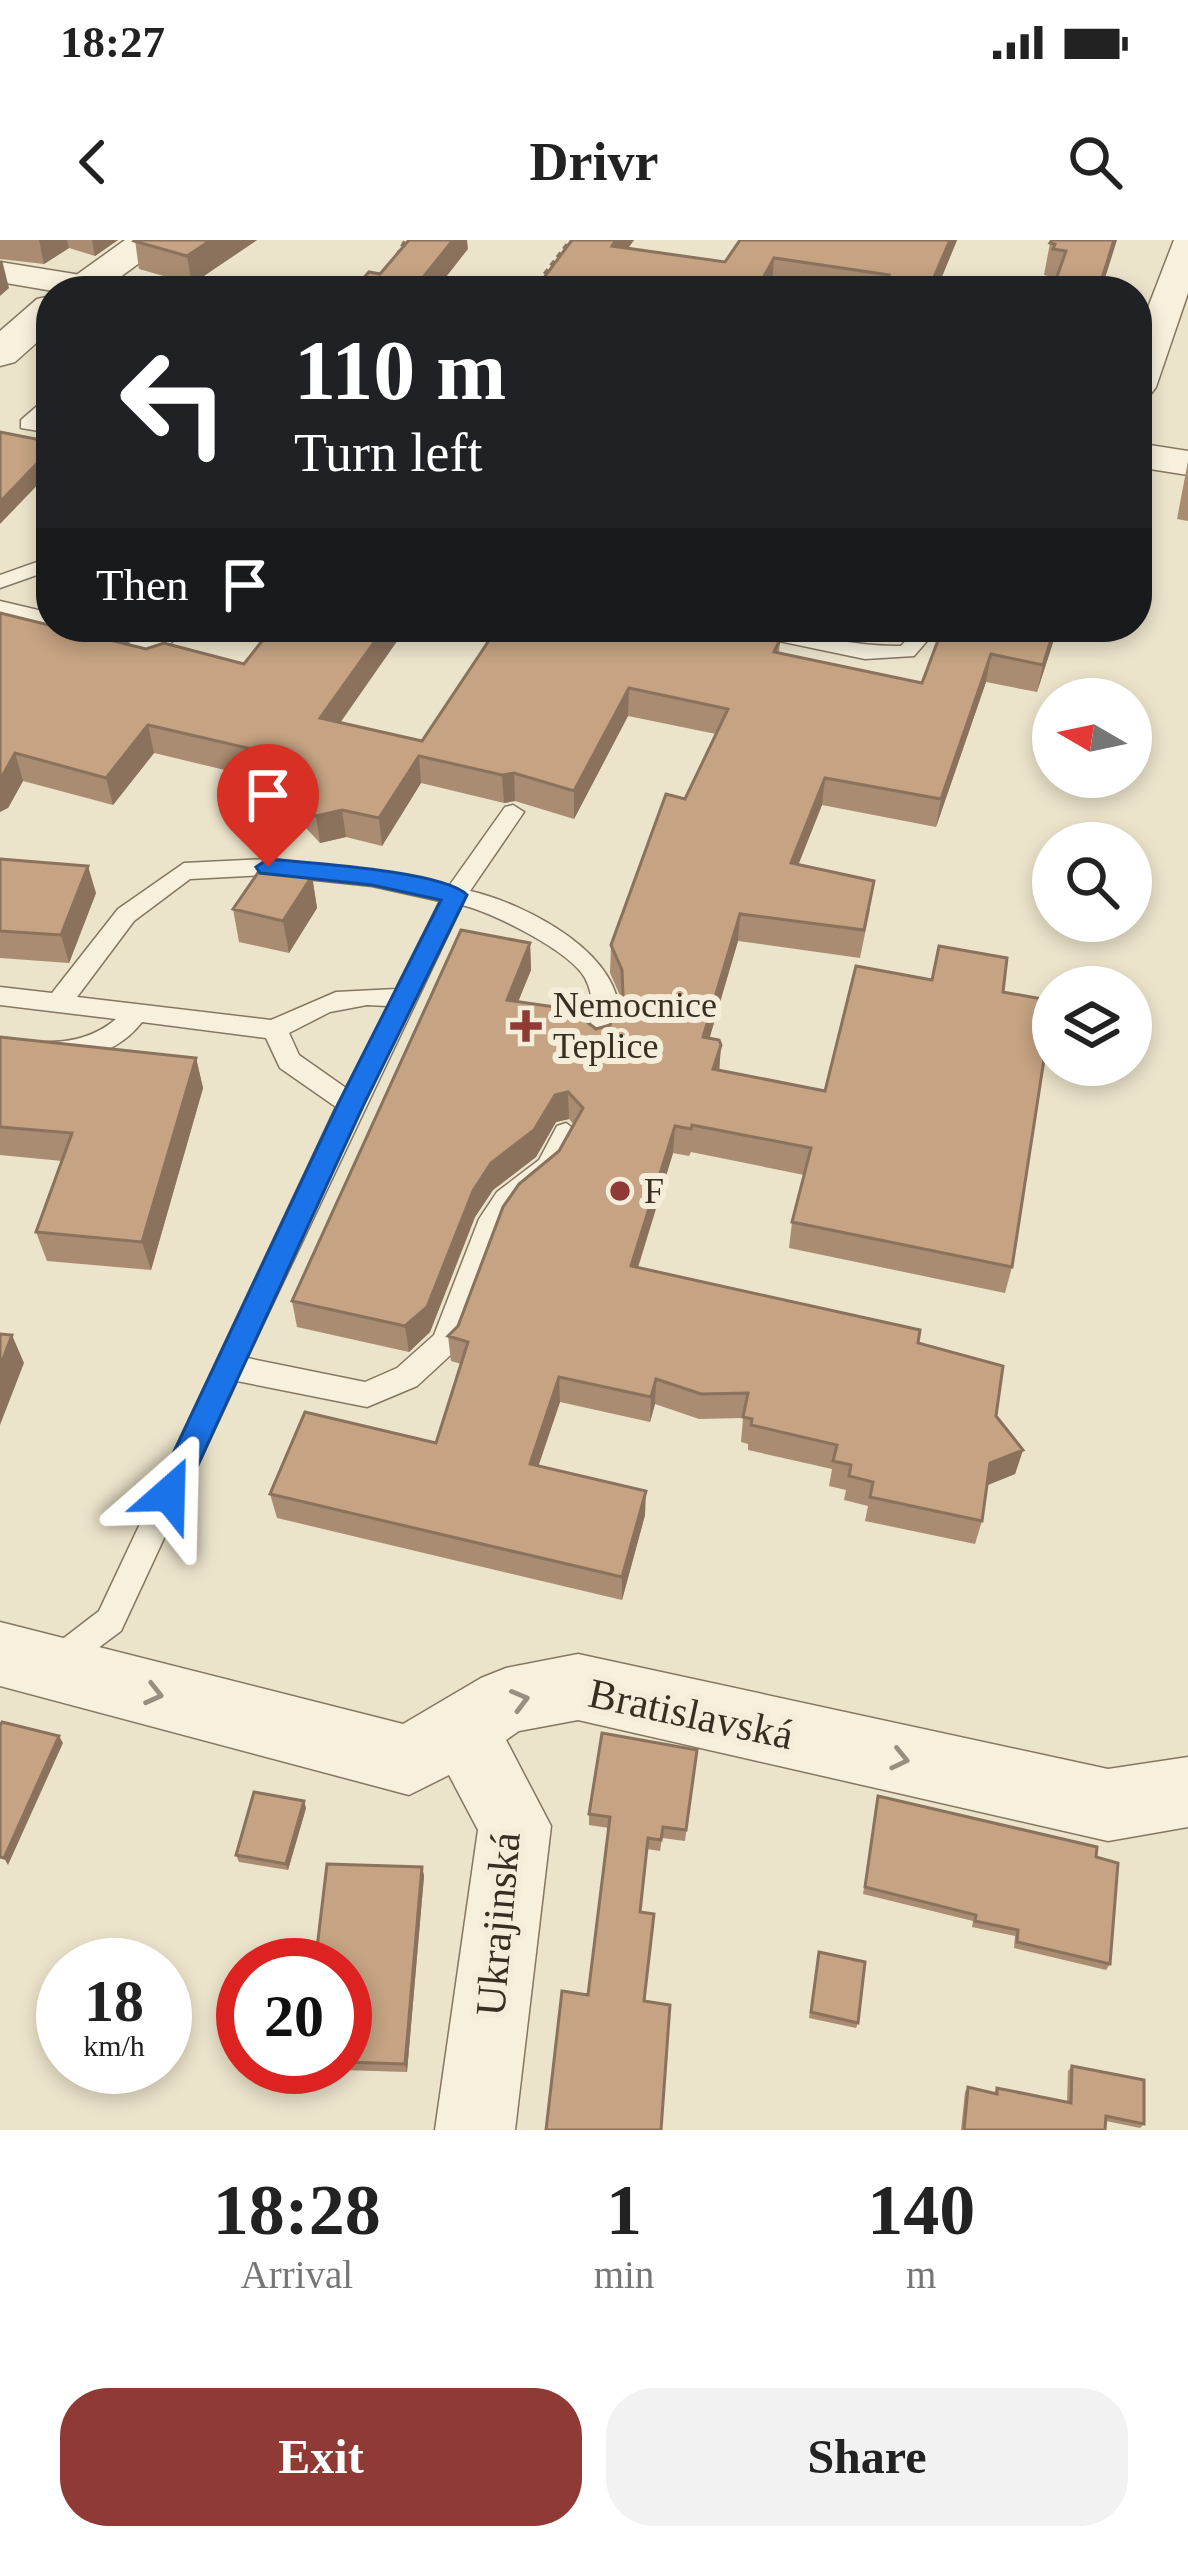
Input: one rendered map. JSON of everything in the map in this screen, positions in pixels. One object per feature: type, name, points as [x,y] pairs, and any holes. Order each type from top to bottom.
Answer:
[{"type":"street","points":[[104,276],[151,240]]},
{"type":"street","points":[[1152,345],[1188,244]]},
{"type":"street","points":[[0,272],[36,282]]},
{"type":"street","points":[[0,352],[36,326]]},
{"type":"street","points":[[1152,457],[1188,463]]},
{"type":"street","name":"Bratislavská","points":[[26,1661],[409,1760],[506,1701],[578,1687],[1108,1805],[1188,1792]]},
{"type":"street","name":"Ukrajinská","points":[[462,1729],[515,1826],[475,2130]]},
{"type":"lane","points":[[0,582],[36,569]]},
{"type":"lane","points":[[0,607],[36,624]]},
{"type":"lane","points":[[0,629],[36,629]]},
{"type":"lane","points":[[68,645],[114,655],[148,642]]},
{"type":"lane","points":[[813,642],[866,653],[907,652],[916,642]]},
{"type":"lane","points":[[26,1661],[110,1621],[351,1104],[455,895],[513,812]]},
{"type":"lane","points":[[58,1003],[126,914],[184,871],[268,867],[372,878],[493,904],[551,936],[596,974],[607,1020],[598,1044]]},
{"type":"lane","points":[[0,996],[275,1030],[317,1004],[369,994],[404,998]]},
{"type":"lane","points":[[0,1049],[61,1053],[95,1048],[127,1027],[136,1012]]},
{"type":"lane","points":[[275,1030],[289,1061],[351,1104]]},
{"type":"lane","points":[[229,1367],[367,1395],[407,1377],[446,1342],[489,1227],[507,1200],[548,1166],[566,1133]]},
{"type":"path","points":[[392,266],[406,240]]},
{"type":"path","points":[[544,276],[572,240]]},
{"type":"building","points":[[135,240],[211,240],[187,256]]},
{"type":"building","points":[[409,240],[453,240],[424,276],[365,276],[380,274]]},
{"type":"building","points":[[572,240],[616,240],[612,246],[725,262],[740,240],[950,240],[934,276],[888,276],[774,258],[764,276],[545,276]]},
{"type":"building","points":[[1114,240],[1103,276],[1057,276],[1066,251],[1053,249],[1055,244],[1050,243]]},
{"type":"building","points":[[0,432],[36,439],[36,465],[0,502]]},
{"type":"building","points":[[0,613],[36,622],[36,642],[118,642],[146,649],[164,643],[244,664],[261,642],[374,642],[320,718],[422,741],[488,642],[779,642],[774,652],[922,683],[937,642],[1050,642],[1043,665],[991,654],[941,799],[825,778],[791,863],[874,881],[864,930],[740,914],[703,1037],[719,1040],[721,1045],[713,1069],[825,1091],[856,966],[932,980],[939,946],[1007,958],[1003,992],[1032,997],[1032,1086],[1040,1086],[1012,1267],[792,1222],[811,1148],[692,1125],[691,1129],[675,1126],[631,1266],[920,1330],[918,1343],[1003,1366],[996,1416],[1023,1450],[990,1463],[982,1521],[870,1497],[873,1482],[849,1476],[851,1465],[833,1461],[837,1445],[751,1425],[752,1419],[743,1417],[748,1393],[701,1394],[656,1379],[651,1397],[559,1377],[530,1464],[646,1491],[622,1577],[270,1494],[305,1412],[436,1443],[468,1342],[448,1336],[458,1326],[503,1207],[519,1184],[559,1151],[583,1108],[568,1092],[555,1095],[534,1130],[491,1163],[473,1191],[427,1307],[405,1326],[292,1301],[461,930],[530,943],[507,1000],[583,1011],[582,1018],[596,1029],[610,1025],[623,996],[622,970],[611,945],[666,794],[685,799],[728,709],[629,688],[574,791],[514,773],[502,775],[419,756],[379,818],[342,810],[316,816],[302,800],[268,792],[291,758],[148,725],[106,778],[15,753],[0,780]]},
{"type":"building","points":[[0,859],[88,866],[61,935],[0,931]]},
{"type":"building","points":[[264,864],[312,876],[283,921],[233,909]]},
{"type":"building","points":[[0,1037],[196,1058],[142,1242],[36,1232],[72,1133],[0,1127]]},
{"type":"building","points":[[0,1334],[12,1335],[0,1367]]},
{"type":"building","points":[[2,1722],[59,1736],[4,1858],[0,1857]]},
{"type":"building","points":[[602,1733],[697,1750],[686,1830],[663,1827],[661,1840],[648,1838],[640,1912],[654,1914],[644,2001],[670,2005],[661,2130],[546,2130],[562,1991],[588,1995],[610,1817],[589,1814]]},
{"type":"building","points":[[254,1792],[304,1801],[286,1864],[236,1855]]},
{"type":"building","points":[[878,1796],[1097,1847],[1096,1857],[1118,1863],[1110,1964],[1017,1942],[1018,1930],[865,1887]]},
{"type":"building","points":[[327,1864],[422,1867],[405,2064],[372,2063],[372,1938],[318,1938]]},
{"type":"building","points":[[819,1952],[865,1962],[858,2023],[811,2012]]},
{"type":"building","points":[[1072,2066],[1144,2080],[1144,2124],[1106,2116],[1105,2130],[964,2130],[968,2087],[1071,2103]]},
{"type":"place","name":"Nemocnice Teplice","points":[[526,1026]]},
{"type":"place","name":"F","points":[[620,1191]]},
{"type":"route","points":[[169,1494],[351,1104],[455,895],[372,878],[268,867]]}]
